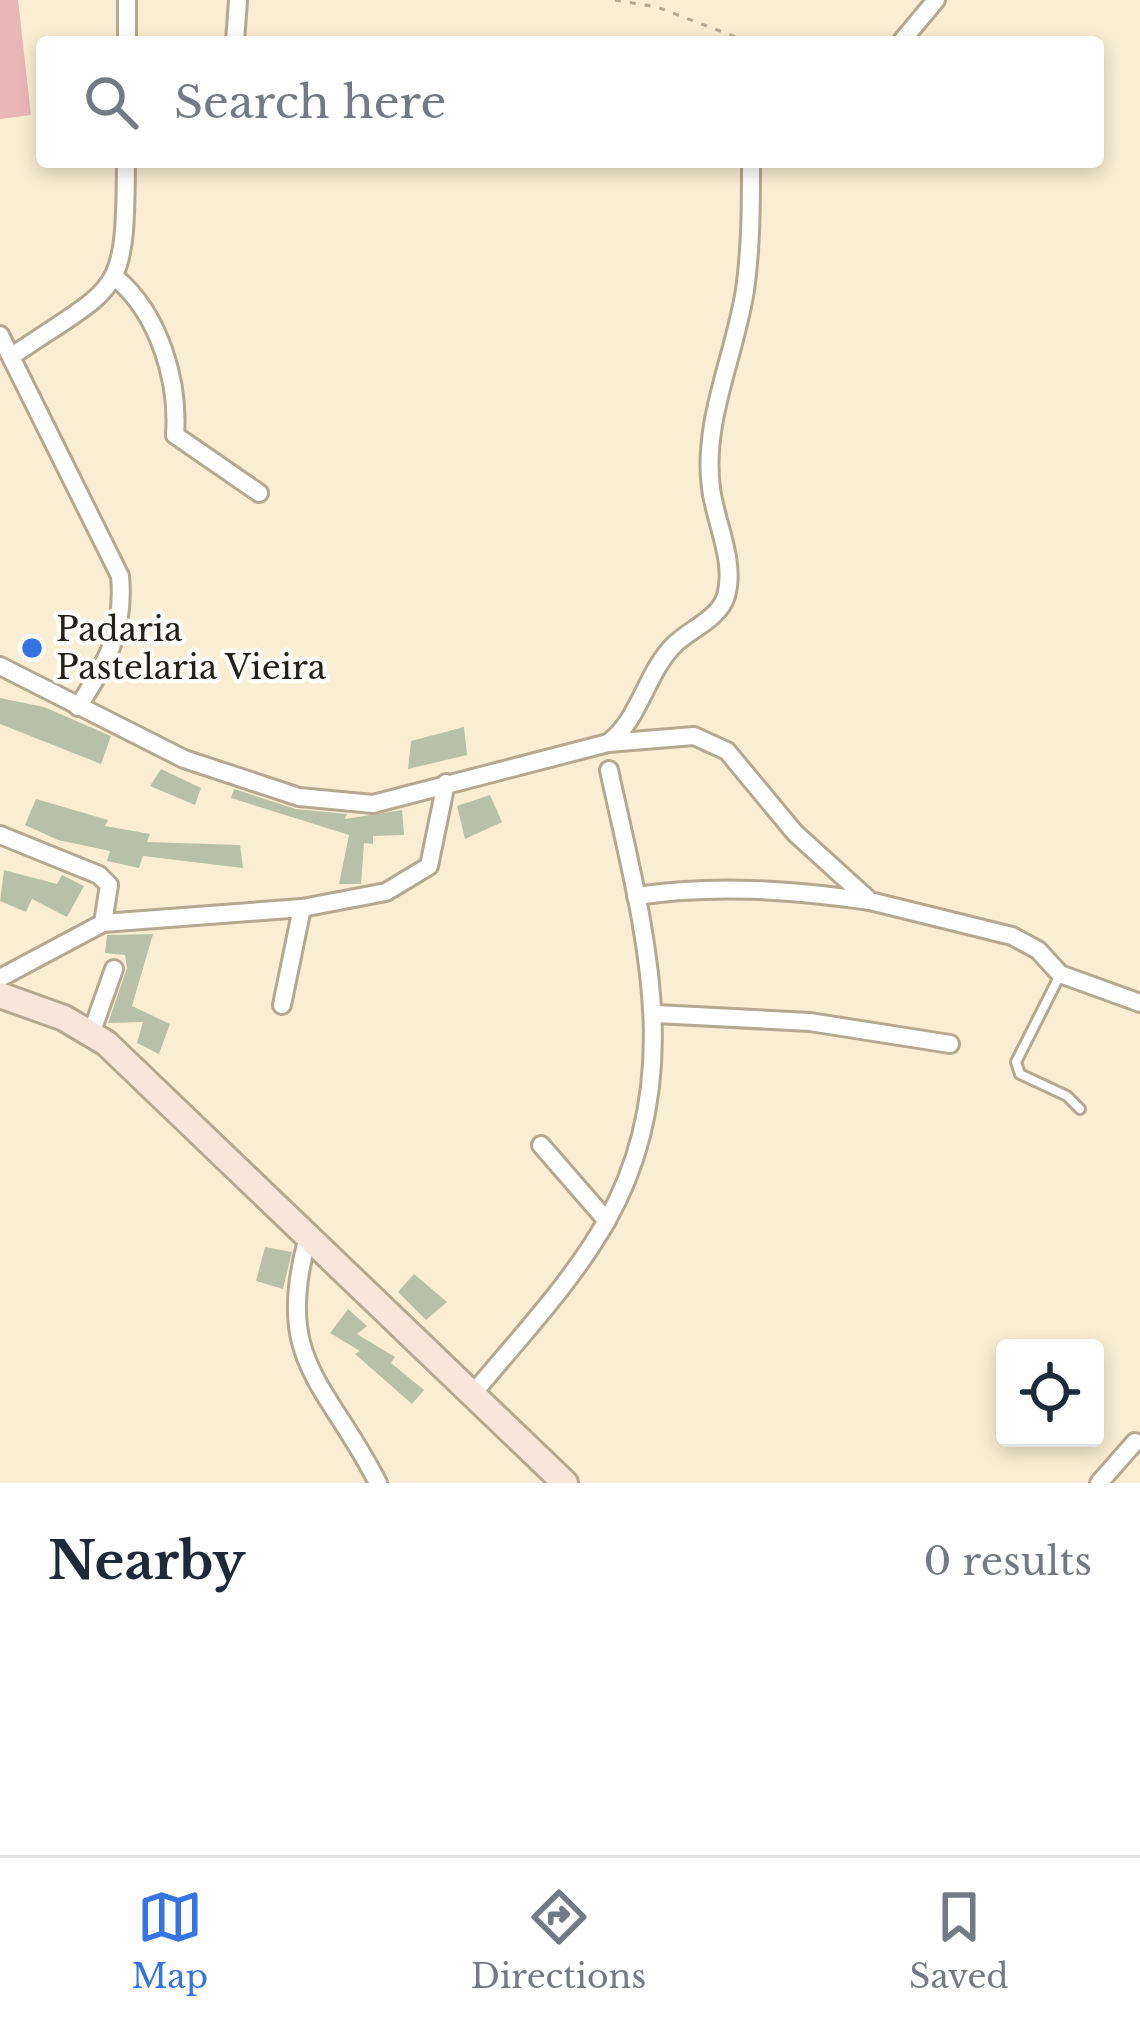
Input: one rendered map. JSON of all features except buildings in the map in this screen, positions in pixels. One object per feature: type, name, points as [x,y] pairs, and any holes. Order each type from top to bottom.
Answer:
[{"type":"main road","points":[[0,995],[64,1018],[92,1034],[565,1483]]},
{"type":"street","points":[[127,0],[127,36]]},
{"type":"street","points":[[235,36],[238,0]]},
{"type":"street","points":[[906,36],[936,0]]},
{"type":"street","points":[[12,356],[95,303],[116,278],[126,251],[126,168]]},
{"type":"street","points":[[608,743],[622,733],[649,678],[673,646],[721,609],[728,590],[723,531],[710,488],[712,432],[744,292],[752,168]]},
{"type":"street","points":[[116,278],[140,297],[178,393],[175,435],[259,493]]},
{"type":"street","points":[[0,335],[120,576],[123,608],[115,649],[78,707]]},
{"type":"street","points":[[0,666],[184,760],[299,797],[373,804],[419,796],[446,783],[608,743],[694,736],[727,752],[795,833],[870,901]]},
{"type":"street","points":[[472,1395],[567,1280],[607,1221],[650,1113],[656,1014],[609,770]]},
{"type":"street","points":[[0,978],[103,922],[302,908],[386,892],[429,866],[446,783]]},
{"type":"street","points":[[0,836],[99,875],[109,884],[103,922]]},
{"type":"street","points":[[636,896],[695,887],[782,889],[870,901],[1012,935],[1038,950],[1060,974],[1140,1004]]},
{"type":"street","points":[[283,1005],[302,908]]},
{"type":"street","points":[[92,1034],[114,969]]},
{"type":"street","points":[[656,1014],[810,1022],[950,1044]]},
{"type":"street","points":[[541,1144],[607,1221]]},
{"type":"street","points":[[308,1237],[296,1282],[299,1344],[378,1483]]},
{"type":"street","points":[[1099,1483],[1135,1442]]},
{"type":"lane","points":[[1060,974],[1016,1062],[1020,1074],[1067,1096],[1080,1109]]},
{"type":"path","points":[[615,0],[656,7],[732,36]]},
{"type":"shaded area","points":[[0,0],[18,0],[31,115],[0,119]]},
{"type":"place","name":"Padaria Pastelaria Vieira","points":[[32,648]]}]
